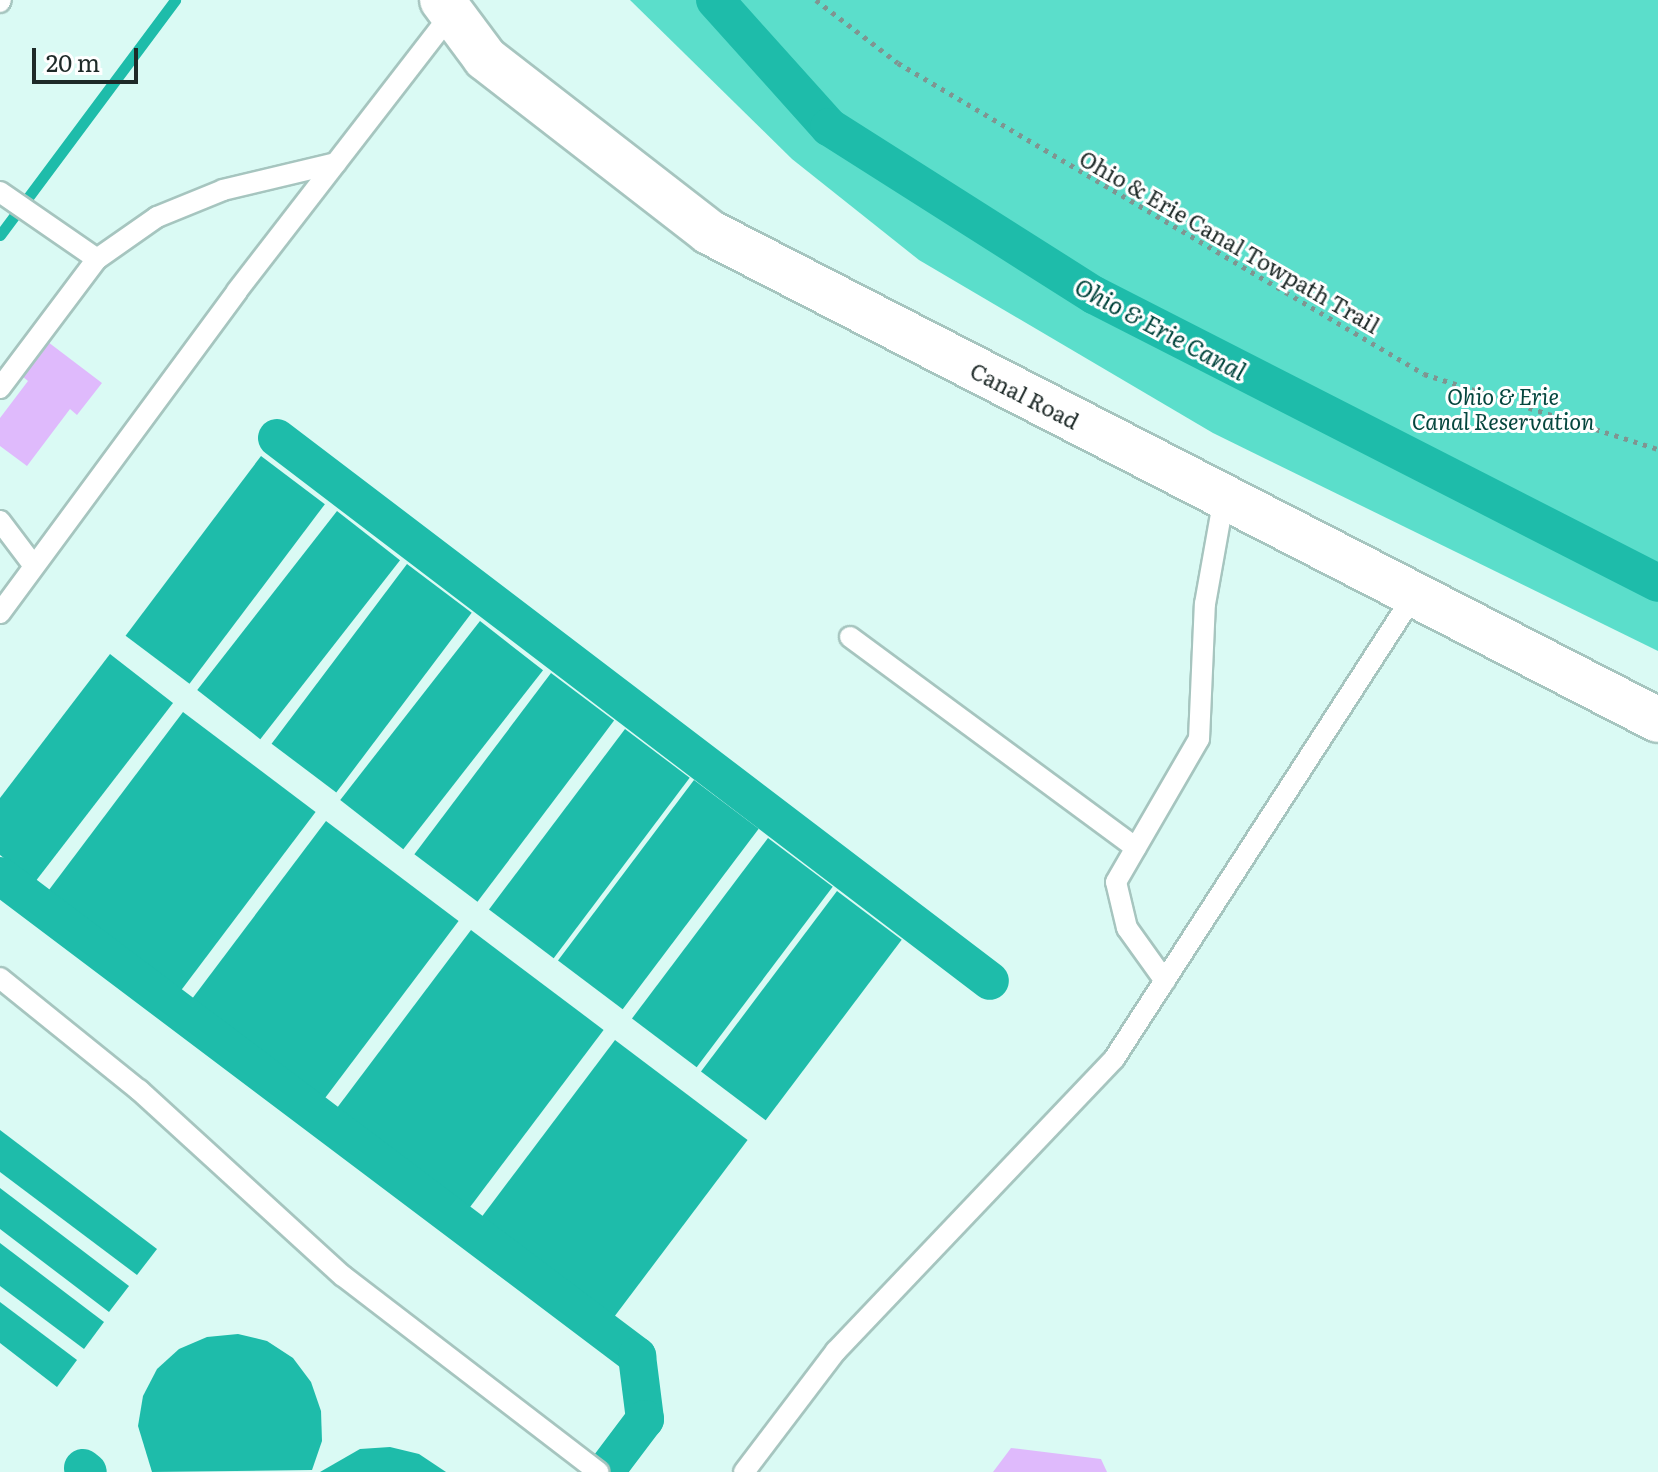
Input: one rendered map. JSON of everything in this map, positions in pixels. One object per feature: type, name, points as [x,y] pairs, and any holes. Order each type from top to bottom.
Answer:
[{"type":"street","name":"Canal Road","points":[[447,7],[485,58],[709,232],[1658,720]]},
{"type":"lane","points":[[0,613],[336,163],[447,7]]},
{"type":"lane","points":[[0,388],[97,259],[157,217],[210,196],[336,163]]},
{"type":"lane","points":[[1,193],[52,232],[97,259]]},
{"type":"lane","points":[[1165,981],[1127,928],[1116,882],[1199,739],[1205,604],[1224,497]]},
{"type":"lane","points":[[0,521],[34,566]]},
{"type":"lane","points":[[744,1472],[836,1351],[1114,1059],[1414,595]]},
{"type":"lane","points":[[850,637],[1136,848]]},
{"type":"lane","points":[[0,978],[139,1090],[343,1276],[598,1472]]},
{"type":"path","name":"Ohio & Erie Canal Towpath Trail","points":[[816,0],[898,63],[1424,374],[1658,449]]},
{"type":"green space","name":"Ohio & Erie Canal Reservation","points":[[630,0],[1658,0],[1658,651],[1213,433],[919,260],[792,159]]},
{"type":"shaded area","points":[[261,456],[325,504],[189,684],[126,636]]},
{"type":"shaded area","points":[[337,511],[400,560],[260,739],[197,690]]},
{"type":"shaded area","points":[[407,564],[472,613],[336,792],[272,744]]},
{"type":"shaded area","points":[[480,621],[543,670],[403,849],[340,800]]},
{"type":"shaded area","points":[[110,654],[173,703],[35,882],[0,855],[0,798]]},
{"type":"shaded area","points":[[551,673],[614,721],[477,902],[414,854]]},
{"type":"shaded area","points":[[183,712],[316,812],[181,991],[48,891]]},
{"type":"shaded area","points":[[625,729],[690,778],[554,958],[489,909]]},
{"type":"shaded area","points":[[694,780],[759,829],[623,1009],[558,960]]},
{"type":"shaded area","points":[[326,821],[459,921],[324,1100],[191,1000]]},
{"type":"shaded area","points":[[768,838],[833,887],[697,1067],[632,1018]]},
{"type":"shaded area","points":[[837,891],[902,940],[766,1120],[701,1071]]},
{"type":"shaded area","points":[[471,930],[604,1030],[469,1209],[336,1109]]},
{"type":"shaded area","points":[[615,1040],[748,1140],[612,1320],[480,1220]]},
{"type":"shaded area","points":[[0,1130],[157,1249],[137,1275],[0,1172]]},
{"type":"shaded area","points":[[0,1188],[129,1286],[109,1312],[0,1229]]},
{"type":"shaded area","points":[[0,1243],[104,1322],[84,1349],[0,1286]]},
{"type":"shaded area","points":[[0,1302],[77,1360],[57,1387],[0,1343]]},
{"type":"shaded area","points":[[238,1334],[267,1341],[293,1358],[311,1382],[321,1411],[322,1441],[312,1470],[152,1472],[138,1426],[143,1396],[157,1369],[179,1349],[207,1337]]},
{"type":"shaded area","points":[[390,1447],[419,1454],[446,1472],[320,1472],[360,1449]]},
{"type":"building","points":[[48,342],[102,383],[77,415],[70,409],[27,466],[0,446],[0,418],[28,381],[22,376]]},
{"type":"building","points":[[1011,1448],[1101,1459],[1107,1472],[993,1472]]},
{"type":"waterway","points":[[0,235],[175,0]]},
{"type":"waterway","name":"Ohio & Erie Canal","points":[[715,0],[829,127],[1094,295],[1658,583]]},
{"type":"waterway","points":[[277,438],[990,981]]},
{"type":"waterway","points":[[0,876],[637,1356],[645,1419],[605,1472]]},
{"type":"waterway","points":[[83,1468],[88,1472]]}]
